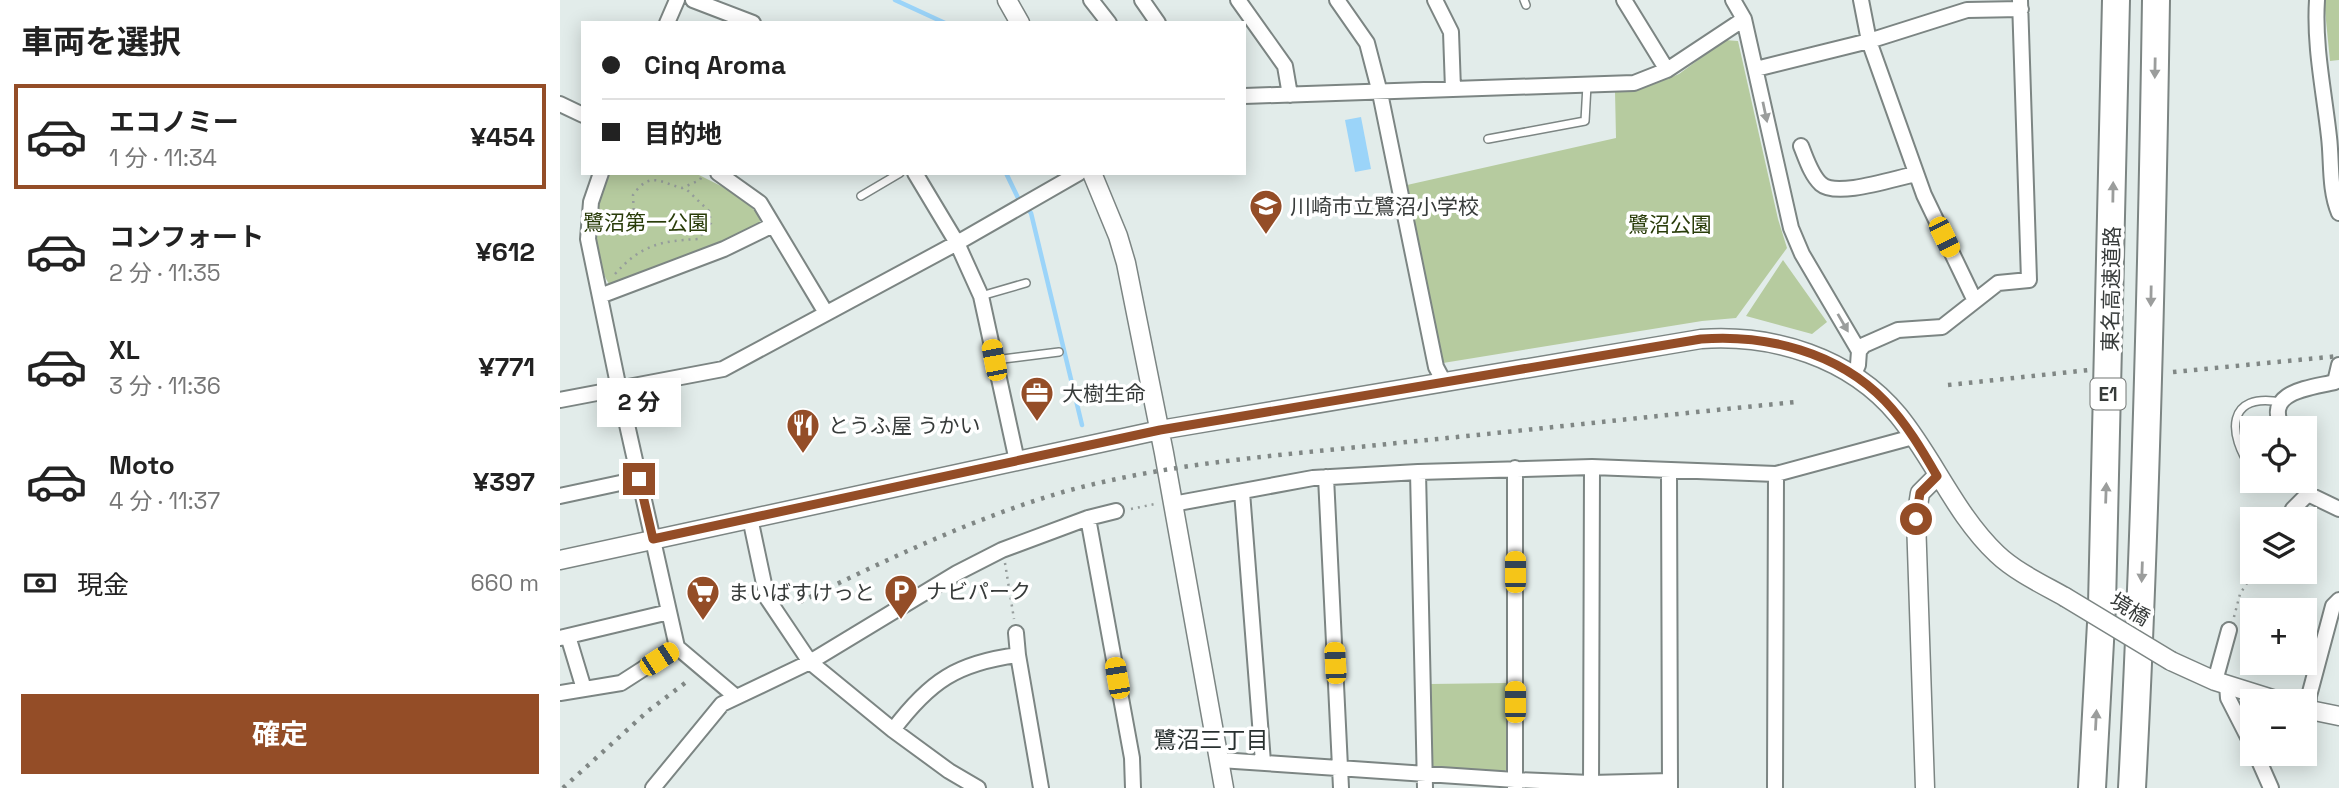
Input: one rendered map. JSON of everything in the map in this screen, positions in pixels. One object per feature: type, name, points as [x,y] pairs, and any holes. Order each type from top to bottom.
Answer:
[{"type":"highway","name":"東名高速道路","points":[[2092,788],[2102,606],[2116,0]]},
{"type":"highway","name":"東名高速道路","points":[[2132,788],[2141,611],[2151,296],[2156,0]]},
{"type":"street","points":[[668,21],[677,0]]},
{"type":"street","points":[[693,0],[748,21]]},
{"type":"street","points":[[1007,0],[1019,21]]},
{"type":"street","points":[[1091,0],[1107,21]]},
{"type":"street","points":[[1142,0],[1157,21]]},
{"type":"street","points":[[1238,0],[1285,66],[1290,95]]},
{"type":"street","points":[[1338,0],[1367,43],[1380,93],[1436,366],[1444,382]]},
{"type":"street","points":[[1435,0],[1451,32],[1453,89]]},
{"type":"street","points":[[1624,0],[1667,70]]},
{"type":"street","points":[[1733,0],[1744,19],[1791,228],[1802,254],[1859,351],[1858,365],[1853,376]]},
{"type":"street","points":[[1861,0],[1868,41],[1916,174],[1975,301]]},
{"type":"street","points":[[2317,0],[2315,25],[2319,67],[2330,138],[2333,193],[2339,213]]},
{"type":"street","points":[[1756,69],[1868,41],[1967,10],[2021,5],[2029,281],[1998,283],[1942,327],[1898,330],[1864,345],[1859,351]]},
{"type":"street","points":[[1246,96],[1634,83],[1667,70],[1744,19]]},
{"type":"street","points":[[560,104],[581,114]]},
{"type":"street","points":[[1801,146],[1818,181],[1826,188],[1842,190],[1916,174]]},
{"type":"street","points":[[600,175],[591,202],[588,239],[677,647],[735,696]]},
{"type":"street","points":[[721,175],[760,203],[826,313]]},
{"type":"street","points":[[916,175],[957,243],[981,296],[1017,461]]},
{"type":"street","points":[[560,400],[723,369],[957,243],[1076,175]]},
{"type":"street","points":[[1092,175],[1115,227],[1126,263],[1160,430],[1168,504],[1224,788]]},
{"type":"street","points":[[600,296],[724,249],[773,225]]},
{"type":"street","name":"境橋","points":[[560,559],[1160,430],[1701,339],[1749,338],[1800,349],[1853,376],[1882,398],[1913,437],[1972,526],[1997,554],[2028,576],[2171,661],[2240,689]]},
{"type":"street","points":[[2279,416],[2281,402],[2293,392],[2335,382],[2339,365]]},
{"type":"street","points":[[1168,504],[1326,477],[1419,472],[1592,467],[1776,474],[1913,437]]},
{"type":"street","points":[[1591,785],[1592,467]]},
{"type":"street","points":[[1515,468],[1515,784]]},
{"type":"street","points":[[1220,760],[1340,769],[1425,781],[1670,784],[1669,471]]},
{"type":"street","points":[[1419,472],[1425,781]]},
{"type":"street","points":[[1775,788],[1776,474]]},
{"type":"street","points":[[1925,788],[1916,519],[1920,493],[1937,476]]},
{"type":"street","points":[[1326,477],[1342,788]]},
{"type":"street","points":[[560,496],[639,479]]},
{"type":"street","points":[[1242,492],[1263,762]]},
{"type":"street","points":[[2295,507],[2308,494],[2339,509]]},
{"type":"street","points":[[653,788],[722,704],[735,696],[810,662],[957,573],[1003,556],[1088,518],[1116,512]]},
{"type":"street","points":[[750,518],[767,598],[810,662],[893,730],[949,771],[978,788]]},
{"type":"street","points":[[1088,518],[1132,758],[1133,788]]},
{"type":"street","points":[[2311,689],[2333,606],[2339,600]]},
{"type":"street","points":[[584,689],[564,637],[669,612]]},
{"type":"street","points":[[2230,630],[2221,683],[2240,722]]},
{"type":"street","points":[[1016,633],[1041,788]]},
{"type":"street","points":[[560,693],[621,683],[677,647]]},
{"type":"street","points":[[893,730],[909,708],[935,684],[960,668],[1018,655]]},
{"type":"street","points":[[2317,711],[2339,716]]},
{"type":"street","points":[[2261,766],[2271,788]]},
{"type":"lane","points":[[1488,139],[1586,121],[1587,85]]},
{"type":"lane","points":[[861,196],[897,175]]},
{"type":"lane","points":[[981,296],[1026,283]]},
{"type":"lane","points":[[994,360],[1059,352]]},
{"type":"lane","points":[[2240,451],[2235,430],[2238,412],[2249,402],[2281,402]]},
{"type":"path","points":[[634,217],[633,195],[643,183],[660,180],[684,187],[700,180],[702,175]]},
{"type":"path","points":[[600,296],[610,279],[636,253],[665,241],[698,239],[711,223],[709,211],[684,187]]},
{"type":"path","points":[[1116,512],[1168,504]]},
{"type":"path","points":[[1003,556],[1016,633]]},
{"type":"path","points":[[2230,630],[2239,594],[2246,584]]},
{"type":"green space","points":[[2324,0],[2339,0],[2339,60],[2330,61]]},
{"type":"green space","name":"鷺沼公園","points":[[1725,40],[1738,41],[1787,248],[1736,318],[1702,321],[1443,363],[1407,185],[1616,138],[1615,91],[1652,85],[1679,74]]},
{"type":"green space","name":"鷺沼第一公園","points":[[608,175],[699,175],[735,193],[760,215],[760,225],[711,250],[611,287],[599,260],[597,246],[597,216]]},
{"type":"green space","points":[[1783,260],[1827,322],[1812,334],[1746,316]]},
{"type":"green space","points":[[1507,683],[1508,768],[1501,774],[1440,771],[1432,765],[1430,684]]},
{"type":"water","points":[[1361,117],[1371,169],[1355,172],[1345,120]]},
{"type":"waterway","points":[[895,0],[941,21]]},
{"type":"waterway","points":[[1007,175],[1019,200],[1031,213],[1082,425]]},
{"type":"railway","points":[[2173,372],[2339,356]]},
{"type":"railway","points":[[1948,385],[2089,370]]},
{"type":"railway","points":[[800,602],[897,556],[995,515],[1063,492],[1145,473],[1271,456],[1796,402]]},
{"type":"railway","points":[[563,788],[648,711],[689,680]]},
{"type":"place","name":"川崎市立鷺沼小学校","points":[[1266,236]]},
{"type":"place","name":"大樹生命","points":[[1037,423]]},
{"type":"place","name":"とうふ屋 うかい","points":[[803,455]]},
{"type":"place","name":"ナビパーク","points":[[901,621]]},
{"type":"place","name":"まいばすけっと","points":[[703,622]]},
{"type":"district","name":"鷺沼三丁目","points":[[1211,740]]},
{"type":"route","points":[[639,479],[653,539],[1160,430],[1724,337],[1749,338],[1800,349],[1853,376],[1882,398],[1898,416],[1937,476],[1920,493],[1916,519]]}]
